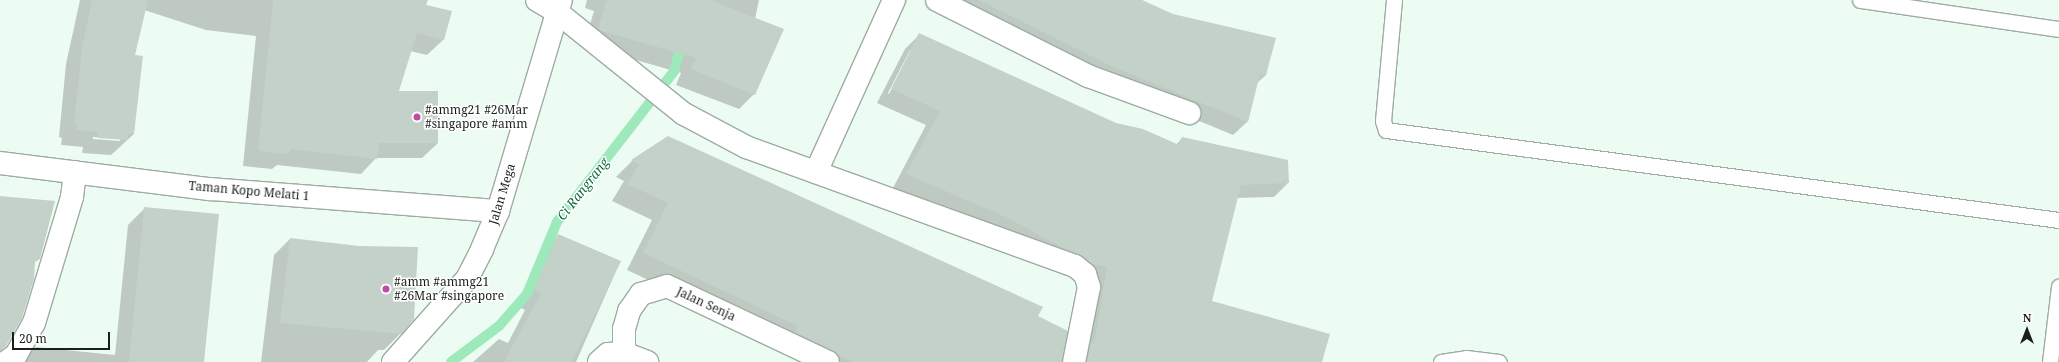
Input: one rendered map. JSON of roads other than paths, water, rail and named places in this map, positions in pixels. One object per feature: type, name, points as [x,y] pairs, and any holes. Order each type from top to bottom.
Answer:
[{"type":"street","points":[[537,0],[559,6],[640,80],[684,114],[746,147],[1075,266],[1084,274],[1089,288],[1074,362]]},
{"type":"street","points":[[816,172],[894,0]]},
{"type":"street","points":[[937,0],[1088,76],[1189,112]]},
{"type":"street","name":"Jalan Mega","points":[[393,362],[467,279],[498,211],[546,39],[559,6]]},
{"type":"street","name":"Taman Kopo Melati 1","points":[[0,163],[210,189],[498,211]]},
{"type":"street","points":[[6,362],[16,355],[34,323],[72,197],[75,172]]},
{"type":"street","name":"Jalan Senja","points":[[624,353],[624,329],[628,311],[641,294],[666,286],[827,362]]},
{"type":"street","points":[[599,362],[608,354],[624,353],[647,362]]},
{"type":"lane","points":[[1394,0],[1383,121],[1386,130],[2059,220]]},
{"type":"lane","points":[[1860,0],[2059,29]]},
{"type":"lane","points":[[2050,362],[2059,287]]},
{"type":"lane","points":[[1440,362],[1466,358],[1499,362]]},
{"type":"waterway","name":"Ci Rangrang","points":[[451,362],[499,326],[527,294],[557,222],[674,71],[683,40]]},
{"type":"place","name":"#ammg21 #26Mar #singapore #amm","points":[[417,117]]},
{"type":"place","name":"#amm #ammg21 #26Mar #singapore","points":[[386,289]]}]
